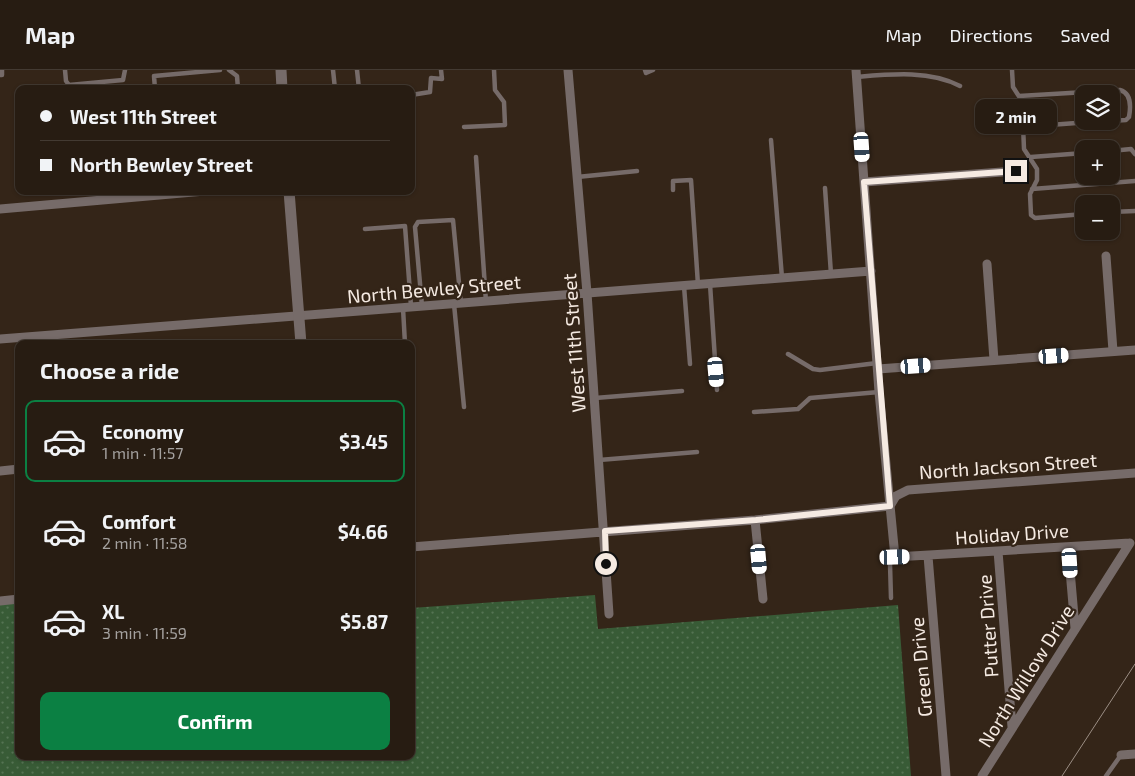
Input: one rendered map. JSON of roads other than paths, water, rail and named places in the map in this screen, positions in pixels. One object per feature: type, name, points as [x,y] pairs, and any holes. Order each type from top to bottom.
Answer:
[{"type":"street","points":[[281,70],[282,85]]},
{"type":"street","name":"West 11th Street","points":[[568,70],[600,460],[609,614]]},
{"type":"street","points":[[856,73],[879,392],[895,557]]},
{"type":"street","points":[[864,182],[1016,171]]},
{"type":"street","points":[[0,209],[159,195]]},
{"type":"street","points":[[289,195],[301,340]]},
{"type":"street","points":[[1106,256],[1113,351]]},
{"type":"street","points":[[987,264],[994,360]]},
{"type":"street","name":"North Bewley Street","points":[[0,339],[870,271]]},
{"type":"street","points":[[877,366],[1135,350]]},
{"type":"street","points":[[0,471],[15,469]]},
{"type":"street","name":"North Jackson Street","points":[[890,506],[896,496],[908,490],[1135,473]]},
{"type":"street","points":[[415,547],[756,520],[890,506]]},
{"type":"street","points":[[756,520],[763,599]]},
{"type":"street","name":"Holiday Drive","points":[[895,557],[1130,543]]},
{"type":"street","name":"North Willow Drive","points":[[982,776],[1130,543]]},
{"type":"street","points":[[1068,547],[1075,628]]},
{"type":"street","name":"Putter Drive","points":[[998,551],[1012,727]]},
{"type":"street","name":"Green Drive","points":[[928,556],[946,776]]},
{"type":"street","points":[[0,601],[15,599]]},
{"type":"street","points":[[1121,755],[1135,754]]},
{"type":"lane","points":[[0,75],[2,75],[2,70]]},
{"type":"lane","points":[[65,70],[66,81],[70,85],[123,80],[125,70]]},
{"type":"lane","points":[[155,85],[154,76],[220,70]]},
{"type":"lane","points":[[229,70],[237,76],[238,85]]},
{"type":"lane","points":[[333,70],[334,85]]},
{"type":"lane","points":[[357,70],[359,85]]},
{"type":"lane","points":[[415,94],[430,92],[431,78],[442,79],[442,70]]},
{"type":"lane","points":[[464,128],[505,125],[504,102],[495,90],[494,70]]},
{"type":"lane","points":[[645,70],[646,73],[653,70]]},
{"type":"lane","points":[[1012,70],[1013,88],[1022,101],[1024,149],[1036,164],[1038,175],[1030,198],[1033,217],[1075,215]]},
{"type":"lane","points":[[856,73],[929,73],[950,79],[960,86]]},
{"type":"lane","points":[[1120,90],[1126,92],[1129,96],[1129,117],[1126,120],[1120,120]]},
{"type":"lane","points":[[1019,96],[1075,93]]},
{"type":"lane","points":[[1023,127],[1075,123]]},
{"type":"lane","points":[[772,140],[782,278]]},
{"type":"lane","points":[[1120,150],[1131,149],[1135,154]]},
{"type":"lane","points":[[1031,157],[1075,154]]},
{"type":"lane","points":[[476,157],[486,302]]},
{"type":"lane","points":[[577,177],[637,171]]},
{"type":"lane","points":[[673,190],[673,181],[691,180],[698,285]]},
{"type":"lane","points":[[1032,189],[1135,181]]},
{"type":"lane","points":[[824,188],[831,274]]},
{"type":"lane","points":[[1120,212],[1135,211]]},
{"type":"lane","points":[[422,307],[415,227],[418,222],[453,220],[464,407]]},
{"type":"lane","points":[[365,229],[405,226],[407,308],[405,340]]},
{"type":"lane","points":[[710,284],[717,390]]},
{"type":"lane","points":[[684,286],[690,364]]},
{"type":"lane","points":[[788,354],[813,369],[820,370],[877,366]]},
{"type":"lane","points":[[595,398],[682,391]]},
{"type":"lane","points":[[754,412],[798,409],[810,398],[879,392]]},
{"type":"lane","points":[[600,460],[697,452]]},
{"type":"lane","points":[[892,598],[890,564],[895,557]]},
{"type":"lane","points":[[1106,776],[1121,755]]},
{"type":"tram line","points":[[1062,776],[1135,664]]}]
